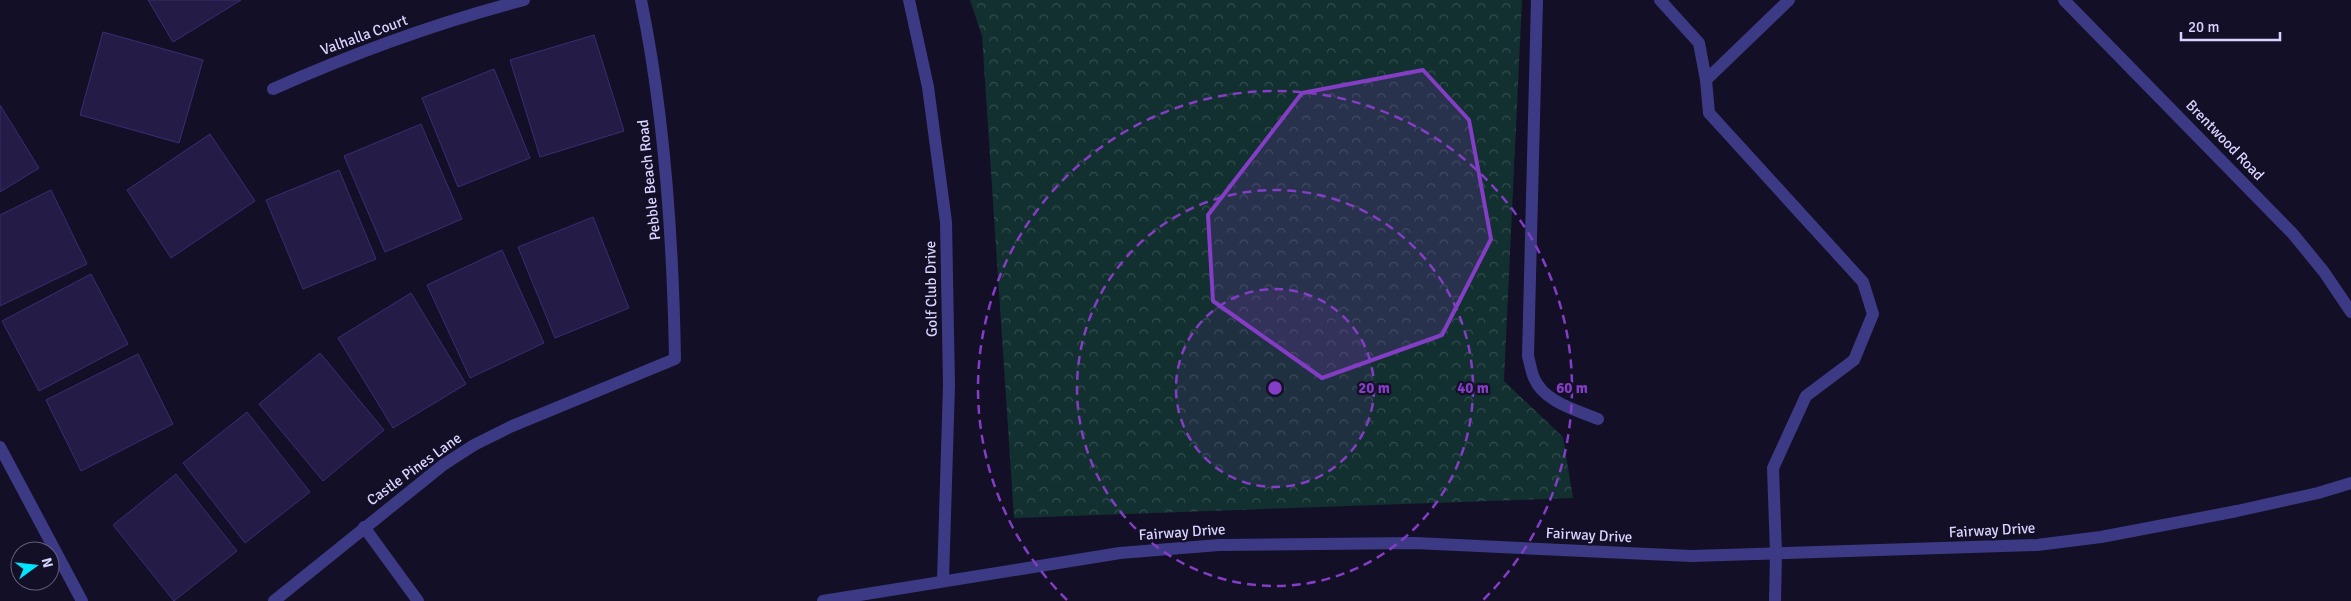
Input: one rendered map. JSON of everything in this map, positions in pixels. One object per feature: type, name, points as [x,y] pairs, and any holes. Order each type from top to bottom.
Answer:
[{"type":"street","name":"Valhalla Court","points":[[274,89],[324,66],[450,22],[524,0]]},
{"type":"street","name":"Pebble Beach Road","points":[[641,0],[653,59],[673,262],[675,359]]},
{"type":"street","name":"Golf Club Drive","points":[[909,0],[928,87],[946,222],[949,385],[943,580]]},
{"type":"street","points":[[1537,0],[1528,356],[1534,379],[1546,395],[1598,419]]},
{"type":"street","points":[[1660,0],[1699,43],[1706,80],[1709,113],[1864,282],[1873,314],[1854,360],[1806,396],[1773,468],[1776,554],[1775,601]]},
{"type":"street","points":[[1706,80],[1789,0]]},
{"type":"street","name":"Brentwood Road","points":[[2064,0],[2293,234],[2324,272],[2351,312]]},
{"type":"street","name":"Castle Pines Lane","points":[[274,601],[443,465],[474,445],[510,427],[675,359]]},
{"type":"street","points":[[0,446],[82,601]]},
{"type":"street","name":"Fairway Drive","points":[[823,601],[943,580],[1120,553],[1219,544],[1415,543],[1691,556],[2037,545],[2101,537],[2237,511],[2318,493],[2351,483]]},
{"type":"street","points":[[364,527],[418,601]]},
{"type":"highlighted area","points":[[1423,70],[1469,120],[1491,239],[1442,335],[1322,378],[1213,301],[1208,215],[1302,93]]},
{"type":"green space","points":[[970,0],[1522,0],[1504,381],[1563,437],[1573,498],[1014,518],[982,36]]},
{"type":"building","points":[[148,0],[241,0],[173,42]]},
{"type":"building","points":[[103,32],[203,60],[179,143],[80,115]]},
{"type":"building","points":[[594,35],[624,131],[540,157],[510,60]]},
{"type":"building","points":[[494,69],[530,158],[458,187],[422,98]]},
{"type":"building","points":[[0,105],[39,168],[0,192]]},
{"type":"building","points":[[421,124],[462,219],[385,252],[344,156]]},
{"type":"building","points":[[210,134],[255,201],[171,258],[127,190]]},
{"type":"building","points":[[339,170],[376,259],[303,289],[266,200]]},
{"type":"building","points":[[51,190],[87,264],[0,306],[0,215]]},
{"type":"building","points":[[593,217],[629,308],[555,338],[518,247]]},
{"type":"building","points":[[502,250],[544,343],[470,378],[427,285]]},
{"type":"building","points":[[91,274],[128,344],[39,391],[2,321]]},
{"type":"building","points":[[411,293],[466,384],[393,428],[338,338]]},
{"type":"building","points":[[320,353],[384,430],[323,481],[259,404]]},
{"type":"building","points":[[138,354],[173,424],[81,471],[46,400]]},
{"type":"building","points":[[247,412],[310,492],[245,543],[183,463]]},
{"type":"building","points":[[176,474],[237,551],[174,601],[113,525]]}]
